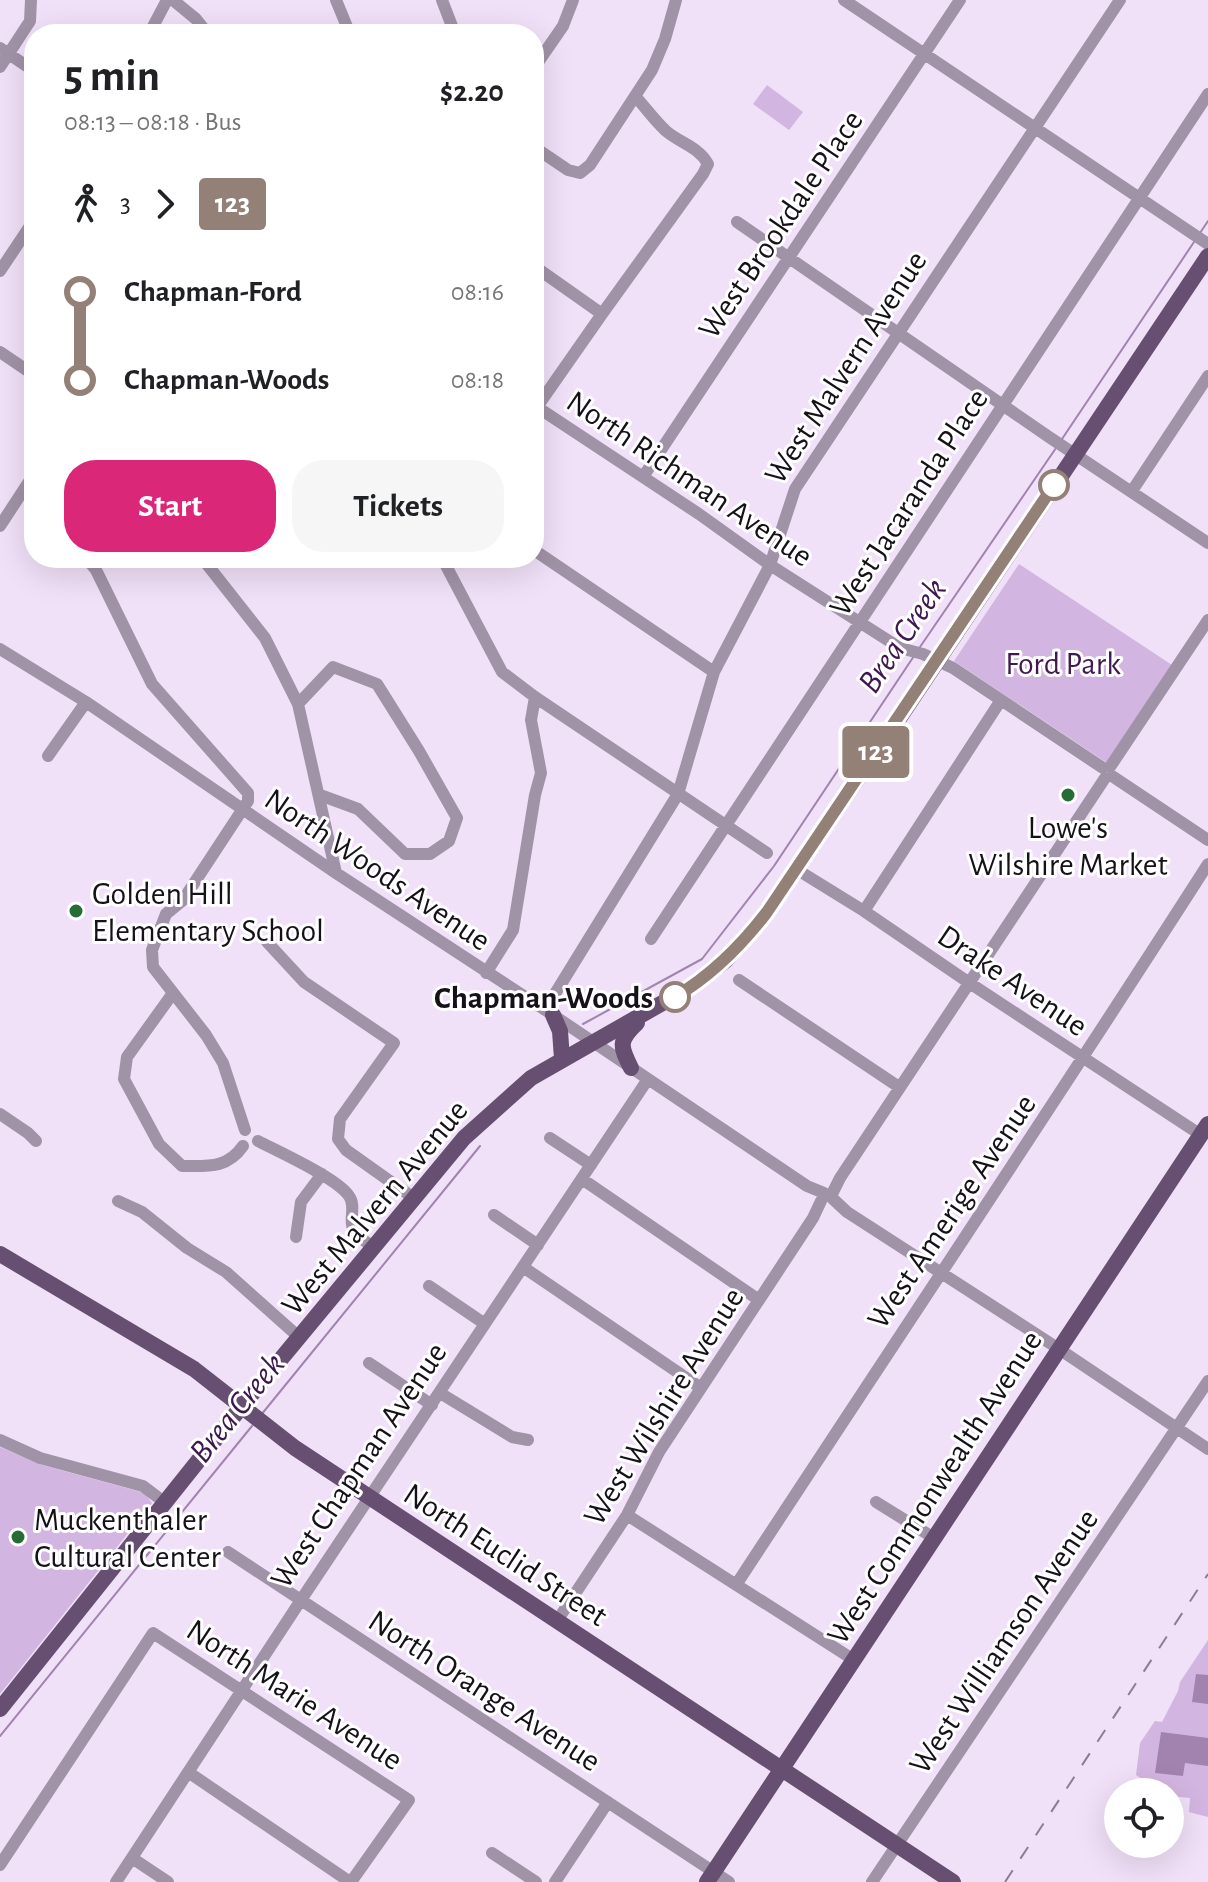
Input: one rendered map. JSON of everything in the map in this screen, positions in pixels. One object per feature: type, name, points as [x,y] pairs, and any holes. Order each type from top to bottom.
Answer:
[{"type":"main road","points":[[549,1013],[560,1031],[562,1059],[694,985],[725,961],[767,912],[796,869],[924,656],[1208,256]]},
{"type":"main road","points":[[631,1068],[622,1043],[628,1032],[650,1011]]},
{"type":"main road","name":"West Malvern Avenue","points":[[0,1709],[164,1502],[247,1410],[300,1338],[464,1138],[531,1078],[562,1059]]},
{"type":"main road","name":"West Commonwealth Avenue","points":[[710,1877],[1204,1129]]},
{"type":"main road","name":"North Euclid Street","points":[[0,1254],[194,1369],[265,1426],[370,1498],[953,1882]]},
{"type":"street","points":[[27,24],[31,0]]},
{"type":"street","points":[[155,24],[170,0],[200,24]]},
{"type":"street","points":[[336,0],[346,24]]},
{"type":"street","points":[[442,0],[451,24]]},
{"type":"street","points":[[544,54],[563,26],[573,0]]},
{"type":"street","points":[[544,154],[568,170],[580,173],[590,165],[652,70],[676,0]]},
{"type":"street","points":[[844,0],[1198,237]]},
{"type":"street","name":"West Brookdale Place","points":[[643,477],[960,0]]},
{"type":"street","name":"West Malvern Avenue","points":[[549,1013],[678,794],[714,672],[770,565],[795,489],[1120,0]]},
{"type":"street","points":[[0,67],[4,51],[24,28]]},
{"type":"street","points":[[4,51],[24,64]]},
{"type":"street","name":"West Jacaranda Place","points":[[651,939],[1208,94]]},
{"type":"street","points":[[544,395],[708,164],[698,151],[666,131],[635,96]]},
{"type":"street","points":[[737,222],[1208,543]]},
{"type":"street","points":[[0,271],[24,235]]},
{"type":"street","points":[[544,273],[602,314]]},
{"type":"street","points":[[0,352],[24,368]]},
{"type":"street","points":[[1132,491],[1208,376]]},
{"type":"street","name":"North Richman Avenue","points":[[544,411],[770,565],[900,648],[953,668],[1208,840]]},
{"type":"street","points":[[0,526],[24,494]]},
{"type":"street","points":[[544,557],[714,672]]},
{"type":"street","points":[[94,568],[152,684],[248,793],[248,801],[183,900],[166,914],[152,950],[153,967],[206,1035],[223,1063],[245,1130]]},
{"type":"street","points":[[210,568],[265,638],[298,704],[336,873]]},
{"type":"street","points":[[447,568],[502,672],[767,853]]},
{"type":"street","name":"West Wilshire Avenue","points":[[557,1621],[627,1515],[659,1452],[1208,620]]},
{"type":"street","name":"North Woods Avenue","points":[[0,649],[86,702],[486,973],[1208,1449]]},
{"type":"street","points":[[298,704],[333,667],[377,684],[457,818],[449,841],[430,854],[405,854],[358,809],[320,795]]},
{"type":"street","points":[[486,973],[513,930],[516,915],[541,773],[531,720],[535,697]]},
{"type":"street","points":[[864,911],[1001,700]]},
{"type":"street","points":[[48,756],[86,702]]},
{"type":"street","name":"West Amerige Avenue","points":[[736,1585],[1208,864]]},
{"type":"street","name":"Drake Avenue","points":[[796,869],[864,911],[1083,1059],[1204,1129]]},
{"type":"street","points":[[267,942],[304,982],[394,1043],[340,1119],[338,1139],[346,1150],[415,1199]]},
{"type":"street","points":[[739,980],[899,1087]]},
{"type":"street","points":[[173,993],[127,1057],[124,1079],[159,1144],[182,1166],[219,1165],[243,1146]]},
{"type":"street","name":"West Chapman Avenue","points":[[116,1882],[648,1079]]},
{"type":"street","points":[[0,1114],[36,1141]]},
{"type":"street","points":[[550,1138],[591,1165]]},
{"type":"street","points":[[258,1141],[322,1174],[348,1193],[353,1203],[351,1223],[355,1232],[374,1248]]},
{"type":"street","points":[[296,1237],[301,1202],[322,1174]]},
{"type":"street","points":[[582,1179],[759,1300]]},
{"type":"street","points":[[118,1201],[142,1212],[187,1248],[226,1272],[300,1338]]},
{"type":"street","points":[[494,1215],[538,1245]]},
{"type":"street","points":[[523,1267],[701,1388]]},
{"type":"street","points":[[429,1286],[485,1324]]},
{"type":"street","points":[[369,1363],[432,1405]]},
{"type":"street","name":"West Williamson Avenue","points":[[872,1882],[1208,1381]]},
{"type":"street","points":[[440,1393],[512,1437],[528,1440]]},
{"type":"street","points":[[0,1440],[40,1458],[143,1486],[164,1502]]},
{"type":"street","points":[[876,1502],[934,1538]]},
{"type":"street","points":[[627,1515],[854,1660]]},
{"type":"street","name":"North Orange Avenue","points":[[228,1552],[608,1802],[710,1877],[729,1882]]},
{"type":"street","name":"North Marie Avenue","points":[[0,1865],[153,1633],[409,1800],[350,1882]]},
{"type":"street","points":[[188,1772],[350,1882]]},
{"type":"street","points":[[555,1882],[608,1802]]},
{"type":"street","points":[[492,1853],[536,1882]]},
{"type":"street","points":[[132,1858],[168,1882]]},
{"type":"green space","points":[[767,85],[803,112],[789,130],[753,104]]},
{"type":"green space","name":"Ford Park","points":[[1019,564],[1172,665],[1107,763],[954,661]]},
{"type":"green space","name":"Muckenthaler Cultural Center","points":[[0,1447],[42,1465],[145,1493],[152,1503],[0,1694]]},
{"type":"green space","points":[[1208,1640],[1208,1817],[1189,1812],[1190,1798],[1184,1797],[1184,1778],[1140,1778],[1136,1775],[1140,1743],[1155,1721],[1162,1722],[1180,1682]]},
{"type":"shaded area","points":[[1196,1674],[1208,1675],[1208,1704],[1192,1702]]},
{"type":"shaded area","points":[[1161,1732],[1208,1738],[1208,1766],[1185,1763],[1183,1776],[1155,1773]]},
{"type":"waterway","name":"Brea Creek","points":[[1200,233],[1208,221]]},
{"type":"waterway","name":"Brea Creek","points":[[1062,439],[1194,242]]},
{"type":"waterway","name":"Brea Creek","points":[[920,647],[1056,448]]},
{"type":"waterway","name":"Brea Creek","points":[[583,1024],[702,959],[774,866],[914,656]]},
{"type":"waterway","name":"Brea Creek","points":[[261,1415],[480,1146]]},
{"type":"waterway","name":"Brea Creek","points":[[0,1736],[252,1426]]},
{"type":"railway","points":[[1005,1882],[1208,1574]]},
{"type":"bus line","name":"123","points":[[675,997],[725,961],[767,912],[1054,485]]},
{"type":"place","name":"Lowe's Wilshire Market","points":[[1068,795]]},
{"type":"place","name":"Golden Hill Elementary School","points":[[76,911]]},
{"type":"place","name":"Chapman-Woods","points":[[675,997]]},
{"type":"place","name":"Muckenthaler Cultural Center","points":[[18,1537]]}]
